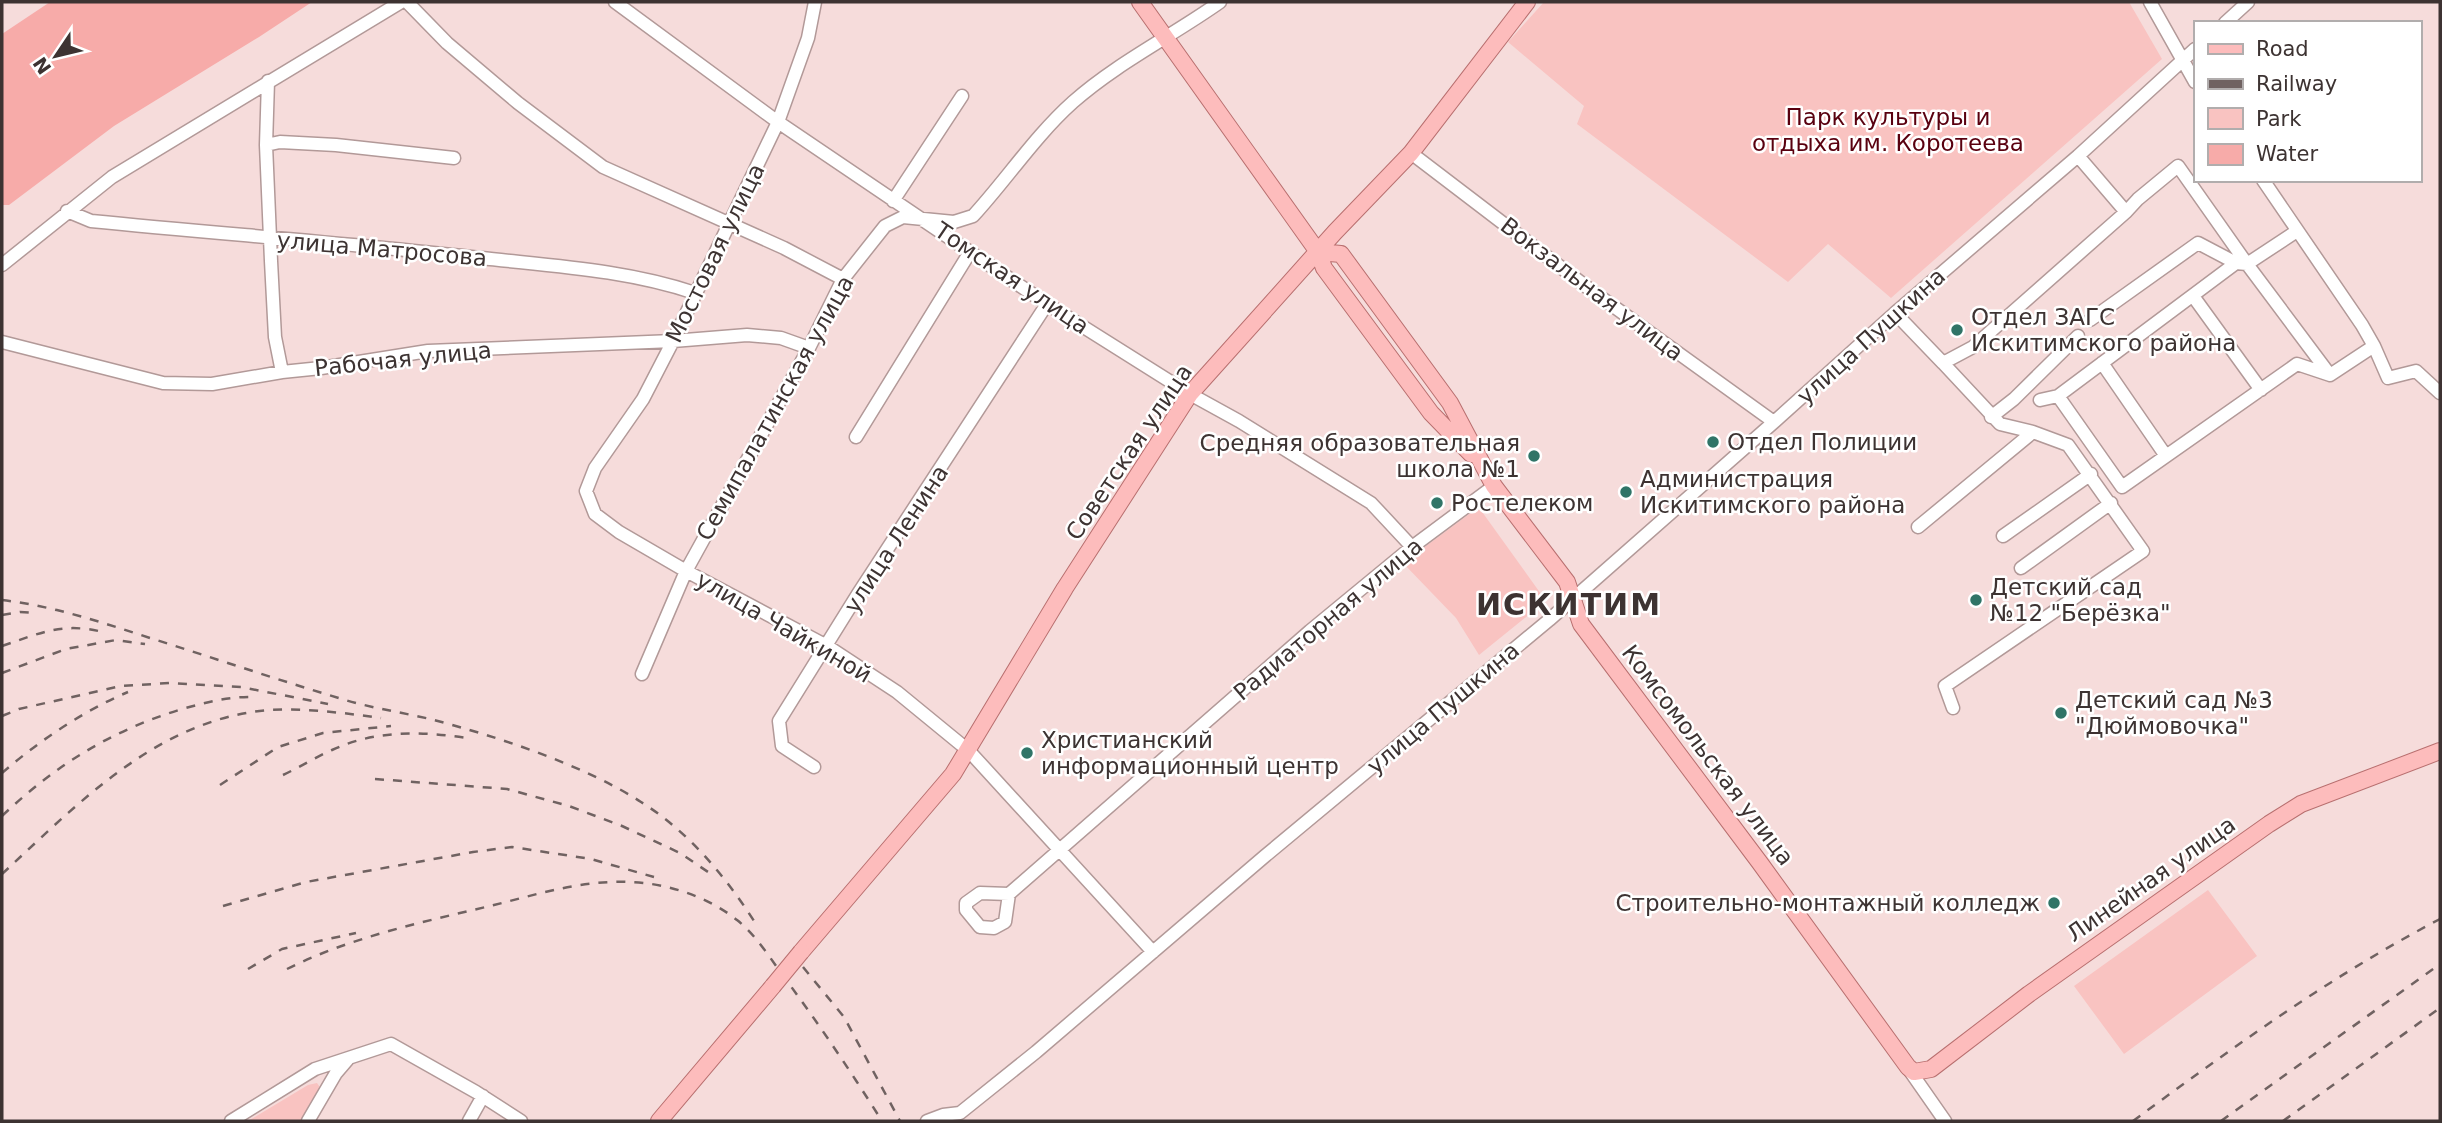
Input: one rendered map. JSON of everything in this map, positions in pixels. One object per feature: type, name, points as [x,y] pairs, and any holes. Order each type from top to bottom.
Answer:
[{"type":"main road","name":"Комсомольская улица","points":[[1140,2],[1318,252],[1324,268],[1431,413],[1482,466],[1493,486],[1567,582],[1581,624],[1760,863],[1908,1068]]},
{"type":"main road","name":"Советская улица","points":[[659,1121],[953,774],[1065,588],[1190,394],[1412,153],[1527,2]]},
{"type":"main road","name":"Линейная улица","points":[[1908,1068],[1914,1072],[1931,1069],[2029,994],[2301,804],[2440,751]]},
{"type":"street","points":[[2,265],[111,177],[401,2]]},
{"type":"street","points":[[407,2],[447,43],[518,103],[603,167],[784,248],[843,279]]},
{"type":"street","name":"Томская улица","points":[[615,2],[778,122],[1047,304],[1371,503],[1412,547]]},
{"type":"street","name":"Мостовая улица","points":[[586,491],[595,468],[643,399],[778,122],[808,38],[815,2]]},
{"type":"street","name":"Семипалатинская улица","points":[[642,674],[686,571],[809,348],[843,279],[885,226],[903,217],[954,222],[973,216],[1052,122],[1068,107],[1145,49],[1220,2]]},
{"type":"street","points":[[2150,2],[2194,80]]},
{"type":"street","points":[[2227,21],[2248,2]]},
{"type":"street","name":"улица Пушкина","points":[[927,1121],[960,1113],[1036,1052],[1265,856],[1573,599],[1895,313],[2078,156],[2194,50]]},
{"type":"street","points":[[268,81],[266,145],[275,337],[282,372]]},
{"type":"street","points":[[894,201],[962,96]]},
{"type":"street","points":[[266,145],[280,142],[336,145],[454,158]]},
{"type":"street","name":"Вокзальная улица","points":[[1412,153],[1588,288],[1774,422]]},
{"type":"street","points":[[2078,156],[2126,212]]},
{"type":"street","points":[[1943,363],[1973,347],[2178,166],[2241,263],[2330,375]]},
{"type":"street","points":[[2264,182],[2350,306],[2374,346],[2388,378],[2416,371],[2440,393]]},
{"type":"street","name":"улица Матросова","points":[[67,211],[91,221],[271,239],[321,240],[567,267],[664,283],[695,293]]},
{"type":"street","points":[[2040,400],[2059,396],[2193,296],[2241,263],[2297,231]]},
{"type":"street","points":[[2091,320],[2198,243],[2241,263]]},
{"type":"street","points":[[856,438],[970,252]]},
{"type":"street","points":[[2193,296],[2261,390]]},
{"type":"street","name":"улица Ленина","points":[[814,767],[782,746],[779,721],[858,594],[1047,304]]},
{"type":"street","points":[[1895,313],[2000,424],[2068,445],[2143,551],[1945,686],[1952,708]]},
{"type":"street","name":"Рабочая улица","points":[[2,342],[163,383],[212,384],[428,351],[673,341],[747,335],[781,338],[809,348]]},
{"type":"street","points":[[1992,417],[2078,336]]},
{"type":"street","points":[[2330,375],[2374,346]]},
{"type":"street","points":[[2102,363],[2166,456]]},
{"type":"street","points":[[2059,396],[2122,487],[2297,364],[2330,375]]},
{"type":"street","points":[[1917,527],[2033,432]]},
{"type":"street","points":[[2003,536],[2091,474]]},
{"type":"street","name":"Радиаторная улица","points":[[1009,894],[1310,631],[1412,547],[1493,486]]},
{"type":"street","name":"улица Чайкиной","points":[[586,491],[595,514],[619,532],[827,646],[897,692],[969,751],[1153,952]]},
{"type":"street","points":[[2021,568],[2111,503]]},
{"type":"street","points":[[231,1121],[315,1069],[391,1044],[483,1096],[521,1121]]},
{"type":"street","points":[[307,1121],[336,1073],[348,1059]]},
{"type":"street","points":[[1908,1068],[1945,1121]]},
{"type":"street","points":[[469,1121],[483,1096]]},
{"type":"green space","name":"Парк культуры и отдыха им. Коротеева","points":[[1544,2],[2129,2],[2162,59],[1891,298],[1828,244],[1788,282],[1577,124],[1584,106],[1508,42]]},
{"type":"green space","points":[[1480,509],[1546,601],[1479,655],[1456,618],[1403,563],[1472,512]]},
{"type":"green space","points":[[2208,890],[2257,956],[2124,1054],[2074,986]]},
{"type":"green space","points":[[317,1083],[322,1090],[305,1121],[248,1121],[308,1085]]},
{"type":"water","points":[[50,2],[312,2],[114,126],[9,205],[2,205],[2,34]]},
{"type":"railway","points":[[2,600],[58,610],[342,699],[483,734],[567,764],[641,802],[675,827],[719,873],[756,924]]},
{"type":"railway","points":[[2,615],[36,613]]},
{"type":"railway","points":[[2,646],[51,630],[75,628],[103,632]]},
{"type":"railway","points":[[2,673],[66,649],[116,640],[145,644]]},
{"type":"railway","points":[[2,716],[19,709],[121,686],[170,683],[241,687],[328,704]]},
{"type":"railway","points":[[2,773],[62,728],[128,692]]},
{"type":"railway","points":[[2,816],[64,766],[131,728],[201,704],[257,697]]},
{"type":"railway","points":[[2,874],[91,793],[156,747],[191,729],[229,717],[269,710],[311,710],[381,718]]},
{"type":"railway","points":[[220,785],[278,747],[323,733],[391,726]]},
{"type":"railway","points":[[283,775],[332,750],[365,739],[415,733],[467,738]]},
{"type":"railway","points":[[375,779],[507,789],[569,806],[622,826],[680,853],[711,874]]},
{"type":"railway","points":[[223,906],[306,882],[512,847],[591,859],[654,877]]},
{"type":"railway","points":[[287,969],[336,948],[388,931],[561,889],[612,882],[672,888],[713,904],[737,920],[750,933],[822,1030],[882,1121]]},
{"type":"railway","points":[[2133,1121],[2321,989],[2440,919]]},
{"type":"railway","points":[[248,969],[282,949],[356,933]]},
{"type":"railway","points":[[2221,1121],[2440,964]]},
{"type":"railway","points":[[803,967],[844,1017],[900,1121]]},
{"type":"railway","points":[[2283,1121],[2440,1008]]},
{"type":"place","name":"Отдел ЗАГС Искитимского района","points":[[1957,330]]},
{"type":"place","name":"Отдел Полиции","points":[[1713,442]]},
{"type":"place","name":"Средняя образовательная школа №1","points":[[1534,456]]},
{"type":"place","name":"Администрация Искитимского района","points":[[1626,492]]},
{"type":"place","name":"Ростелеком","points":[[1437,503]]},
{"type":"place","name":"Детский сад №12 \"Берёзка\"","points":[[1976,600]]},
{"type":"place","name":"Детский сад №3 \"Дюймовочка\"","points":[[2061,713]]},
{"type":"place","name":"Христианский информационный центр","points":[[1027,753]]},
{"type":"place","name":"Строительно-монтажный колледж","points":[[2054,903]]},
{"type":"district","name":"ИСКИТИМ","points":[[1569,604]]}]
